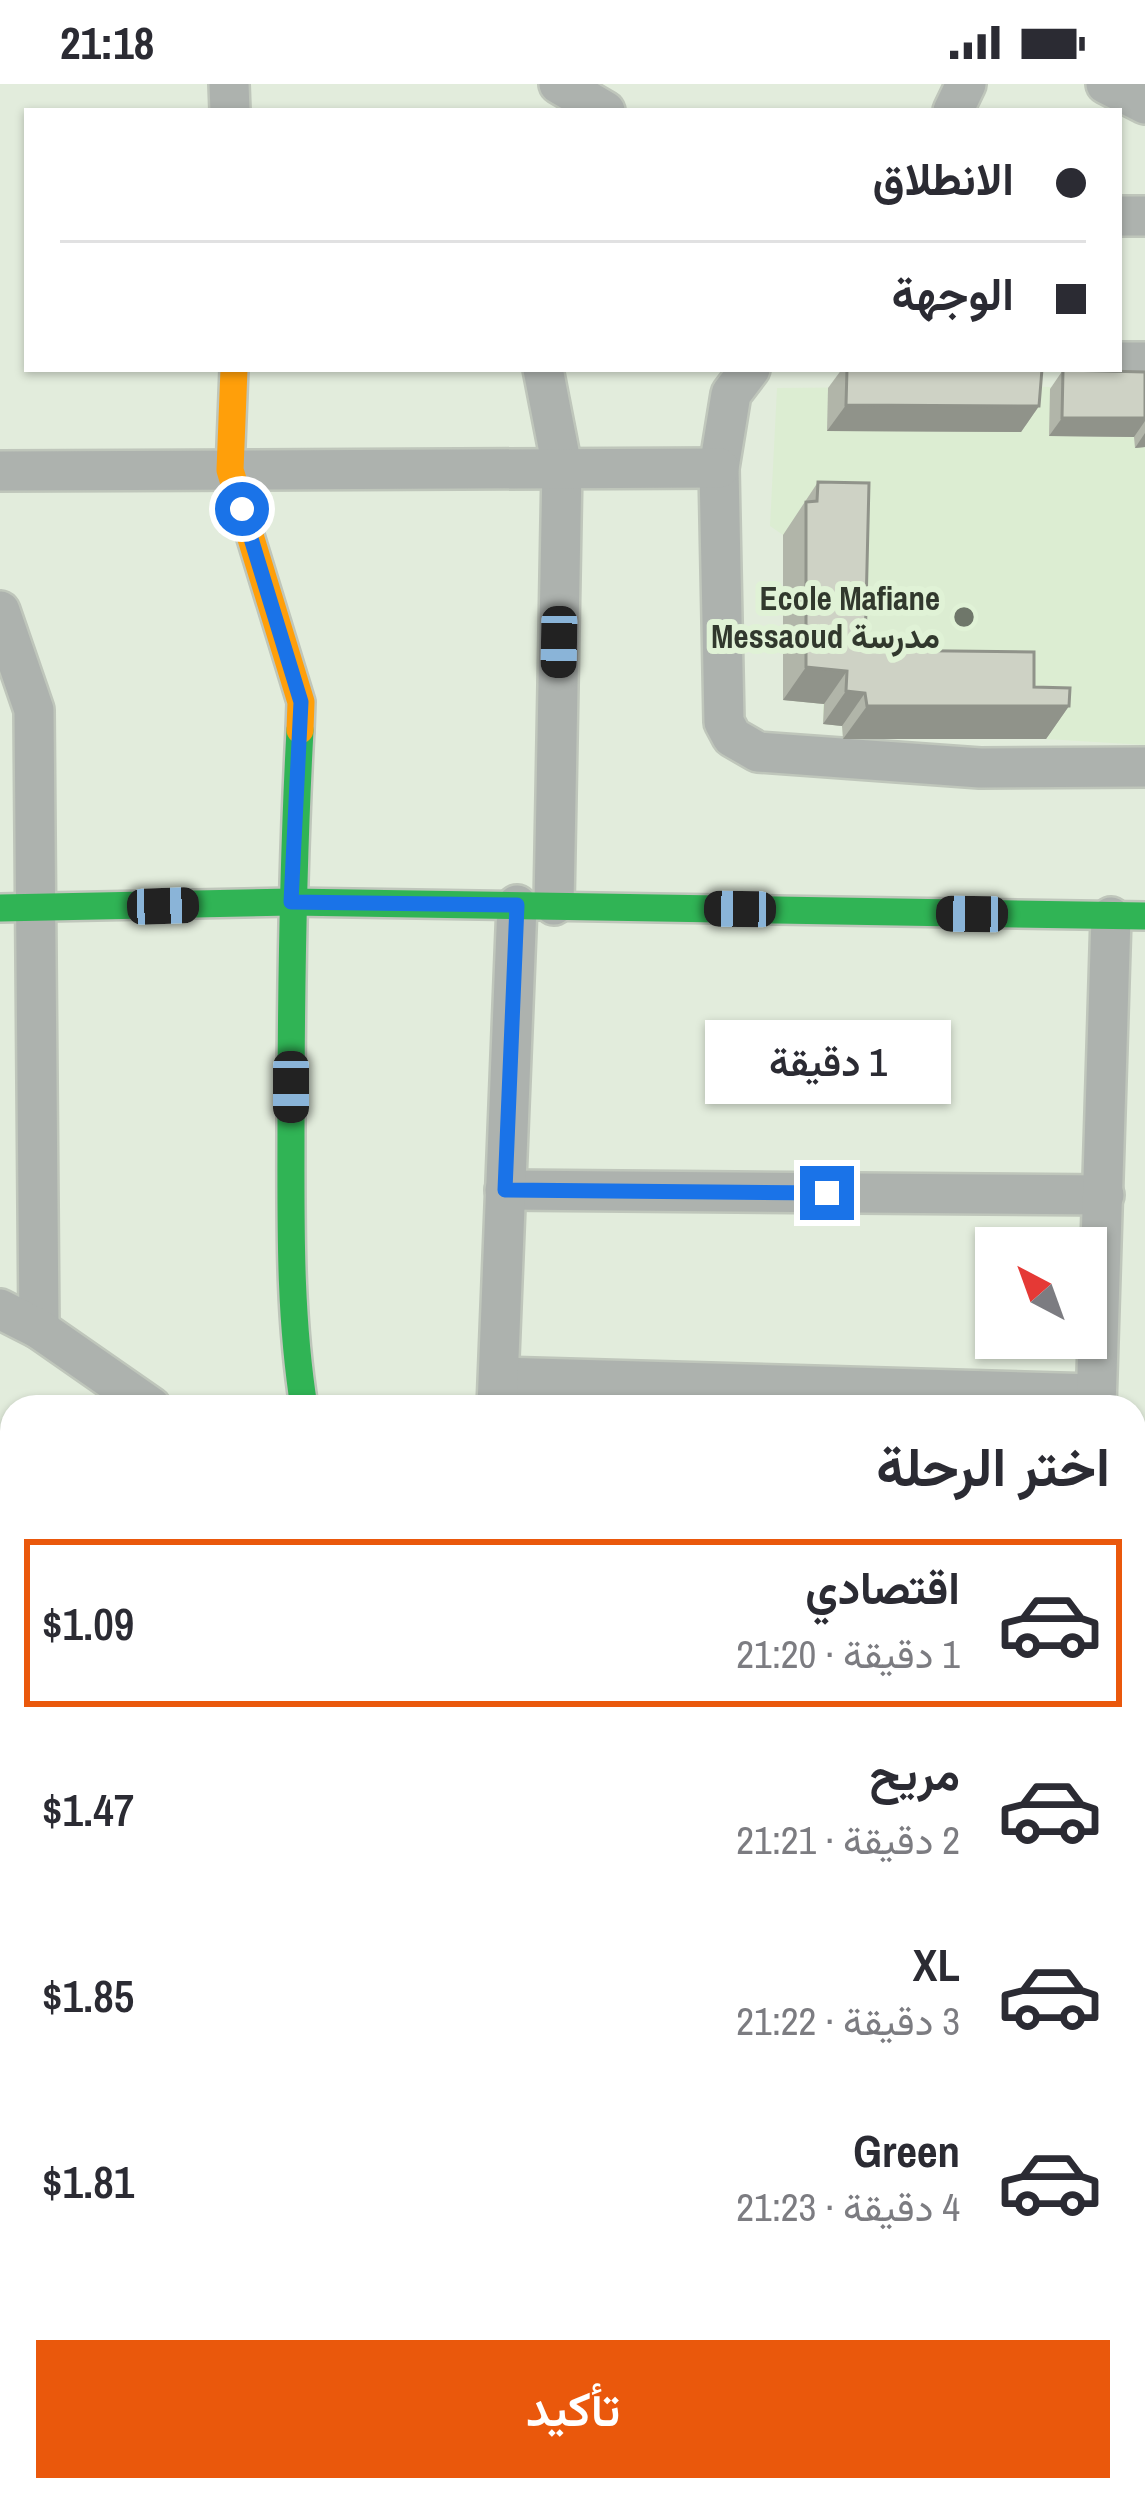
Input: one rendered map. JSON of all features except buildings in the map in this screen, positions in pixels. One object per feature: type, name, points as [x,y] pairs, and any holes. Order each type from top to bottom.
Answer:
[{"type":"street","points":[[1106,84],[1145,104]]},
{"type":"street","points":[[234,372],[230,470],[301,702],[291,902],[291,1225],[294,1343],[302,1395]]},
{"type":"street","points":[[544,372],[562,467],[536,905],[505,1190],[498,1392],[722,1395]]},
{"type":"street","points":[[748,372],[731,394],[719,468],[724,722],[732,737],[758,752],[980,768],[1145,767]]},
{"type":"street","points":[[0,471],[719,468]]},
{"type":"street","points":[[0,611],[17,710],[18,909],[39,1329]]},
{"type":"street","points":[[18,909],[291,902],[1128,917],[1104,1195],[1095,1395]]},
{"type":"street","points":[[505,1190],[1104,1195]]},
{"type":"street","points":[[0,1309],[39,1329],[134,1395]]},
{"type":"shaded area","name":"Ecole Mafiane Messaoud مدرسة","points":[[1025,386],[1145,391],[1145,745],[1046,739],[843,739],[842,726],[823,724],[823,704],[783,700],[783,535],[770,526],[777,388]]},
{"type":"traffic: fast","points":[[300,730],[291,1195],[293,1301],[302,1395]]},
{"type":"traffic: fast","points":[[0,908],[291,902],[1145,916]]},
{"type":"traffic: slow","points":[[234,372],[230,470],[301,702],[300,730]]},
{"type":"place","name":"Ecole Mafiane Messaoud مدرسة","points":[[964,617]]},
{"type":"route","points":[[242,509],[301,702],[291,902],[517,905],[505,1190],[827,1193]]}]
